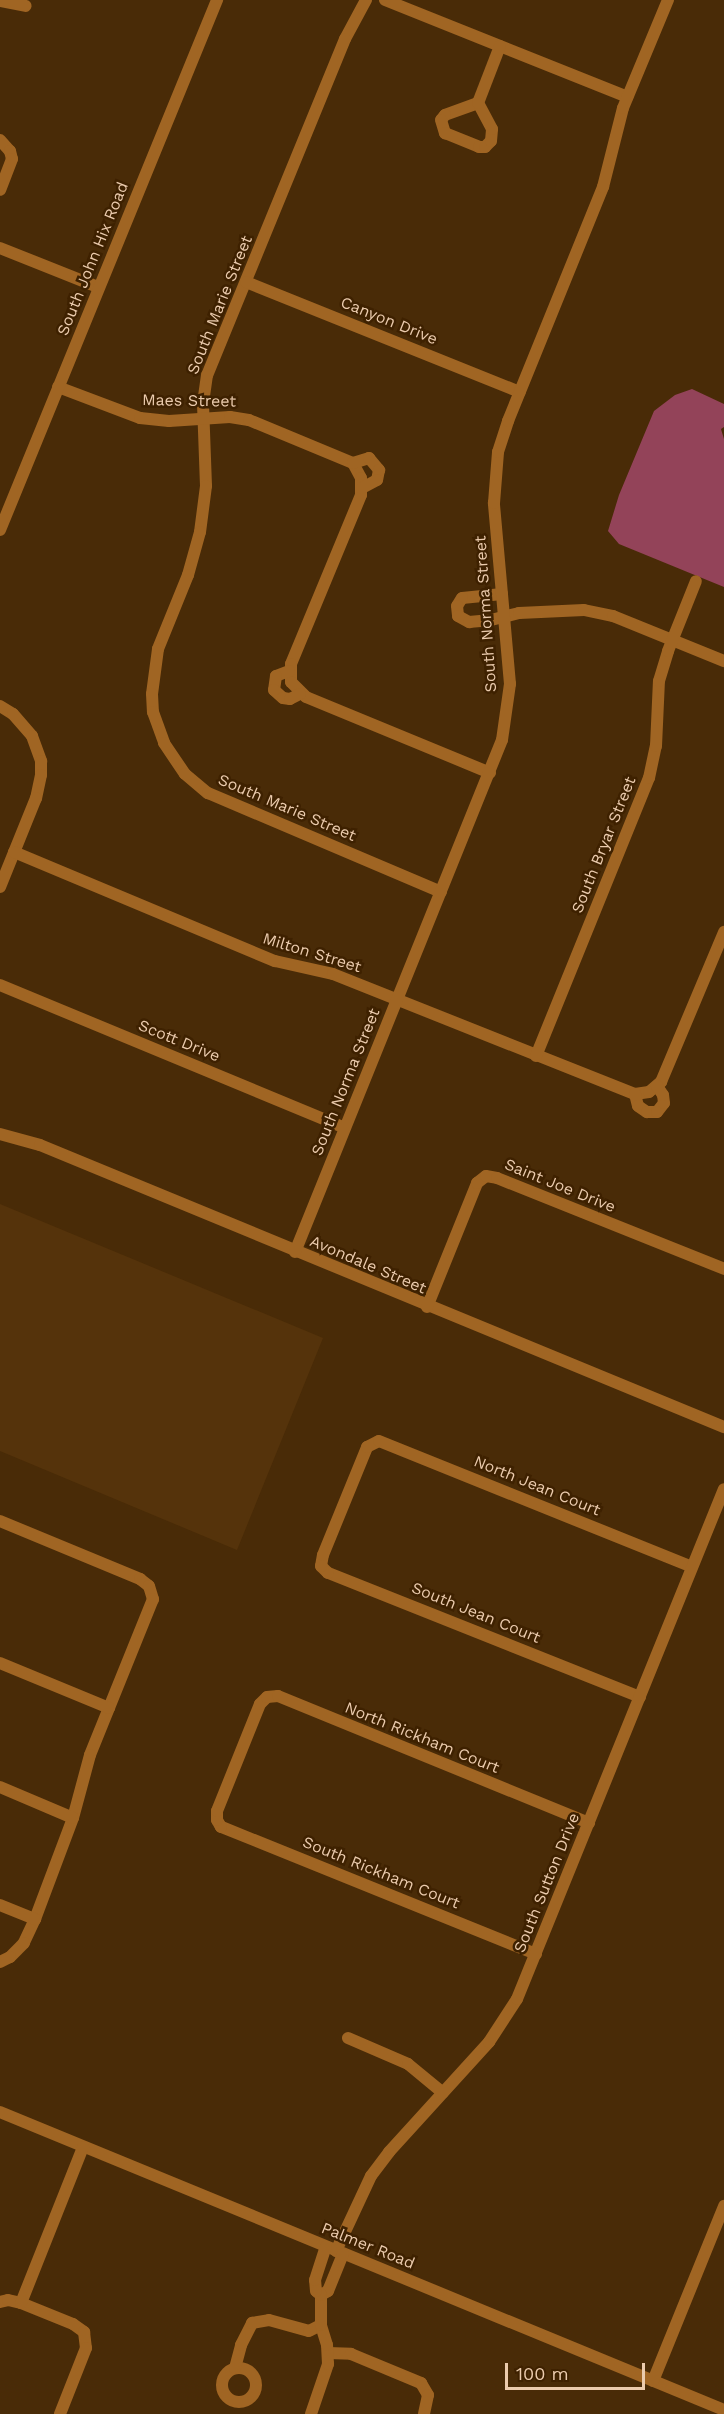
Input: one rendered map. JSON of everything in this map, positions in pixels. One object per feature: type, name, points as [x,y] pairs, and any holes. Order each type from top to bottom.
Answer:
[{"type":"street","name":"South John Hix Road","points":[[0,530],[217,0]]},
{"type":"street","name":"South Marie Street","points":[[366,0],[345,39],[207,375],[204,418],[206,486],[200,532],[188,575],[158,649],[152,675],[153,711],[164,743],[185,774],[217,798],[441,892]]},
{"type":"street","points":[[385,0],[627,97]]},
{"type":"street","name":"South Norma Street","points":[[295,1252],[502,740],[510,693],[494,503],[495,469],[502,436],[603,187],[627,97],[668,0]]},
{"type":"street","points":[[0,1],[26,6]]},
{"type":"street","points":[[478,103],[500,46]]},
{"type":"street","points":[[0,140],[10,151],[12,159],[0,190]]},
{"type":"street","points":[[0,248],[98,287]]},
{"type":"street","name":"Canyon Drive","points":[[246,282],[520,392]]},
{"type":"street","name":"Maes Street","points":[[58,387],[140,418],[169,421],[230,417],[249,420],[353,463],[369,458],[379,470],[376,480],[362,488],[289,671],[276,676],[274,690],[283,698],[290,699],[300,694],[490,773]]},
{"type":"street","points":[[353,463],[360,473],[362,488]]},
{"type":"street","name":"South Bryar Street","points":[[536,1056],[649,778],[656,746],[659,681],[672,640],[696,581]]},
{"type":"street","points":[[502,594],[464,597],[458,602],[456,610],[460,618],[470,622],[548,610],[584,609],[613,616],[724,661]]},
{"type":"street","points":[[289,671],[291,682],[300,694]]},
{"type":"street","points":[[0,706],[13,714],[27,729],[41,761],[40,786],[0,887]]},
{"type":"street","name":"Milton Street","points":[[14,852],[275,961],[333,974],[635,1095],[638,1106],[647,1112],[657,1112],[664,1103],[663,1095],[653,1089]]},
{"type":"street","points":[[635,1095],[653,1089],[724,932]]},
{"type":"street","name":"Scott Drive","points":[[0,985],[345,1128]]},
{"type":"street","name":"Avondale Street","points":[[0,1134],[40,1145],[427,1307],[724,1427]]},
{"type":"street","name":"Saint Joe Drive","points":[[427,1307],[477,1183],[486,1176],[497,1178],[724,1269]]},
{"type":"street","name":"North Jean Court","points":[[326,1546],[369,1444],[383,1442],[692,1567]]},
{"type":"street","name":"South Sutton Drive","points":[[335,2251],[371,2176],[504,2022],[536,1954],[724,1489]]},
{"type":"street","points":[[0,1521],[140,1579],[151,1590],[153,1604],[90,1755],[73,1818],[35,1919],[24,1943],[10,1957],[0,1962]]},
{"type":"street","name":"South Jean Court","points":[[326,1546],[321,1566],[328,1573],[640,1697]]},
{"type":"street","points":[[0,1663],[109,1708]]},
{"type":"street","name":"North Rickham Court","points":[[216,1820],[217,1811],[262,1700],[278,1696],[588,1823]]},
{"type":"street","points":[[0,1787],[73,1818]]},
{"type":"street","name":"South Rickham Court","points":[[216,1820],[226,1830],[536,1954]]},
{"type":"street","points":[[0,1905],[35,1919]]},
{"type":"street","points":[[348,2038],[408,2064],[443,2092]]},
{"type":"street","name":"Palmer Road","points":[[0,2112],[724,2410]]},
{"type":"street","points":[[21,2303],[83,2147]]},
{"type":"street","points":[[653,2381],[724,2206]]},
{"type":"street","points":[[321,2295],[316,2291],[315,2280],[335,2251]]},
{"type":"street","points":[[321,2295],[328,2291],[335,2251]]},
{"type":"street","points":[[311,2414],[326,2377],[328,2353],[321,2325],[321,2295]]},
{"type":"street","points":[[0,2302],[8,2300],[21,2303],[73,2324],[84,2332],[86,2348],[60,2414]]},
{"type":"street","points":[[234,2368],[241,2345],[252,2323],[269,2320],[309,2331],[321,2325]]},
{"type":"street","points":[[328,2353],[351,2354],[421,2383],[428,2395],[424,2414]]},
{"type":"shaded area","points":[[692,389],[724,404],[724,427],[721,429],[724,439],[724,587],[619,544],[608,531],[619,495],[654,411],[675,395]]},
{"type":"shaded area","points":[[0,1204],[323,1338],[237,1550],[0,1451]]}]
